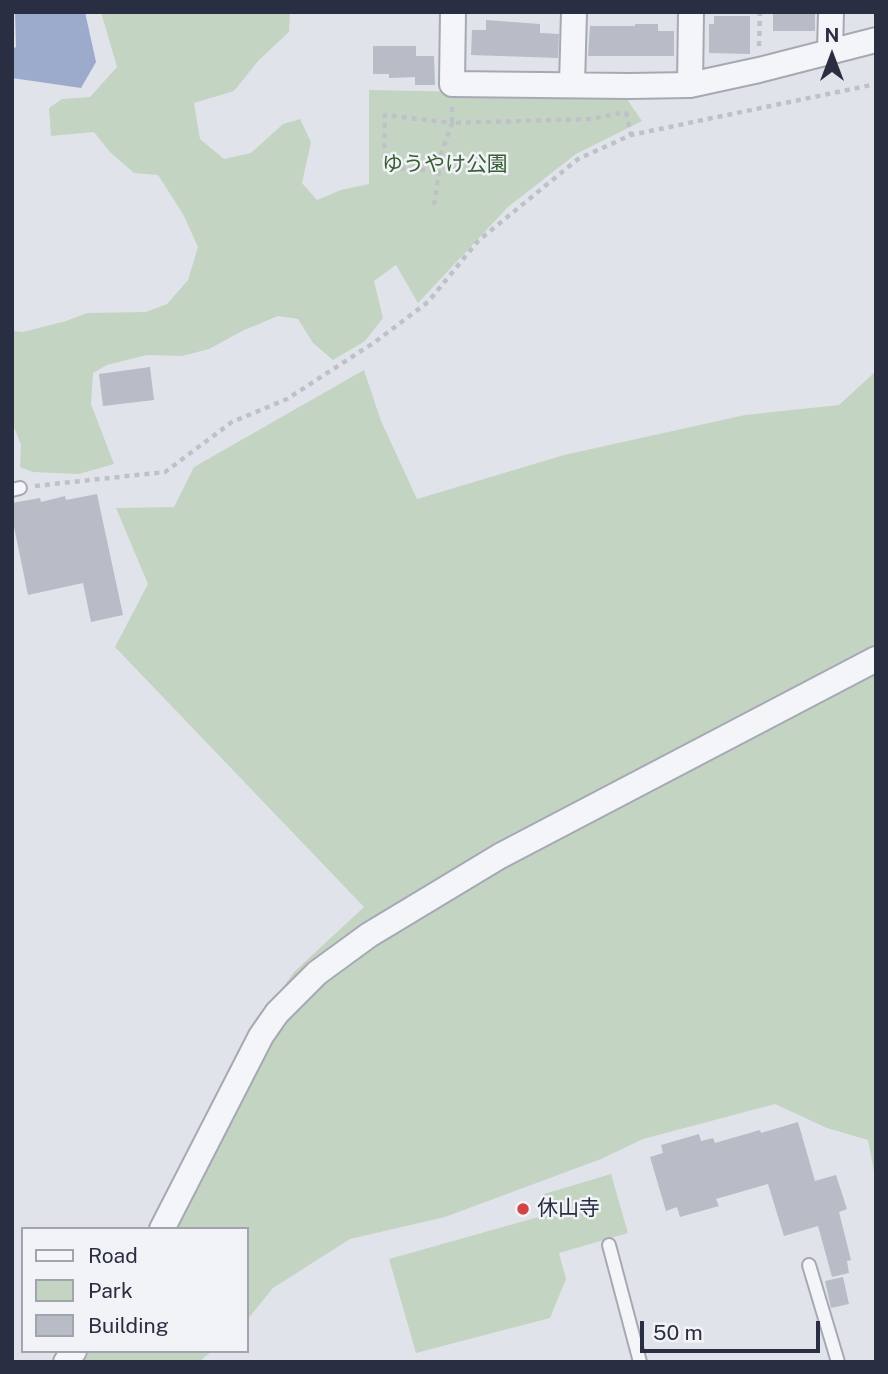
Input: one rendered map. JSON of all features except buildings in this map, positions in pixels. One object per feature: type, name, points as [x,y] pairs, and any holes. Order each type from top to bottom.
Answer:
[{"type":"street","points":[[453,12],[452,84],[690,85],[876,40]]},
{"type":"street","points":[[572,84],[574,12]]},
{"type":"street","points":[[690,85],[691,12]]},
{"type":"street","points":[[830,51],[831,12]]},
{"type":"street","points":[[163,1227],[261,1036],[277,1013],[317,973],[369,934],[500,856],[876,659]]},
{"type":"lane","points":[[609,1245],[640,1362]]},
{"type":"lane","points":[[809,1265],[838,1362]]},
{"type":"path","points":[[759,70],[760,12]]},
{"type":"path","points":[[16,489],[165,472],[232,422],[287,399],[375,342],[428,302],[478,241],[578,159],[631,135],[876,84]]},
{"type":"path","points":[[626,112],[631,135]]},
{"type":"path","points":[[434,205],[442,154],[452,123],[386,115],[384,167],[439,171]]},
{"type":"green space","name":"ゆうやけ公園","points":[[101,12],[290,12],[289,32],[259,60],[234,91],[194,103],[200,139],[224,159],[251,153],[283,124],[300,119],[311,142],[302,183],[317,200],[341,190],[369,184],[369,90],[624,95],[642,121],[576,154],[508,207],[418,303],[396,265],[374,281],[383,318],[365,341],[333,360],[313,343],[298,319],[278,316],[209,349],[182,356],[147,355],[107,365],[93,373],[91,404],[114,464],[79,474],[33,472],[20,467],[21,445],[12,422],[12,331],[23,332],[87,313],[146,312],[167,304],[188,280],[198,247],[183,214],[158,175],[134,173],[110,152],[94,132],[51,136],[49,108],[62,99],[90,97],[117,67]]},
{"type":"green space","points":[[364,370],[381,421],[417,499],[564,455],[745,415],[839,405],[876,371],[876,1182],[868,1140],[827,1128],[775,1104],[643,1139],[601,1159],[445,1217],[350,1239],[273,1288],[248,1319],[248,1227],[176,1227],[234,1115],[242,1044],[294,972],[364,907],[115,647],[148,584],[116,508],[174,507],[194,467]]},
{"type":"green space","points":[[611,1174],[628,1233],[559,1253],[566,1279],[550,1318],[416,1353],[389,1259],[549,1214],[544,1194]]},
{"type":"green space","points":[[86,1353],[210,1353],[199,1362],[79,1362]]},
{"type":"water","points":[[15,12],[85,12],[96,62],[81,88],[12,78],[12,49],[16,47]]},
{"type":"place","name":"休山寺","points":[[523,1209]]}]
